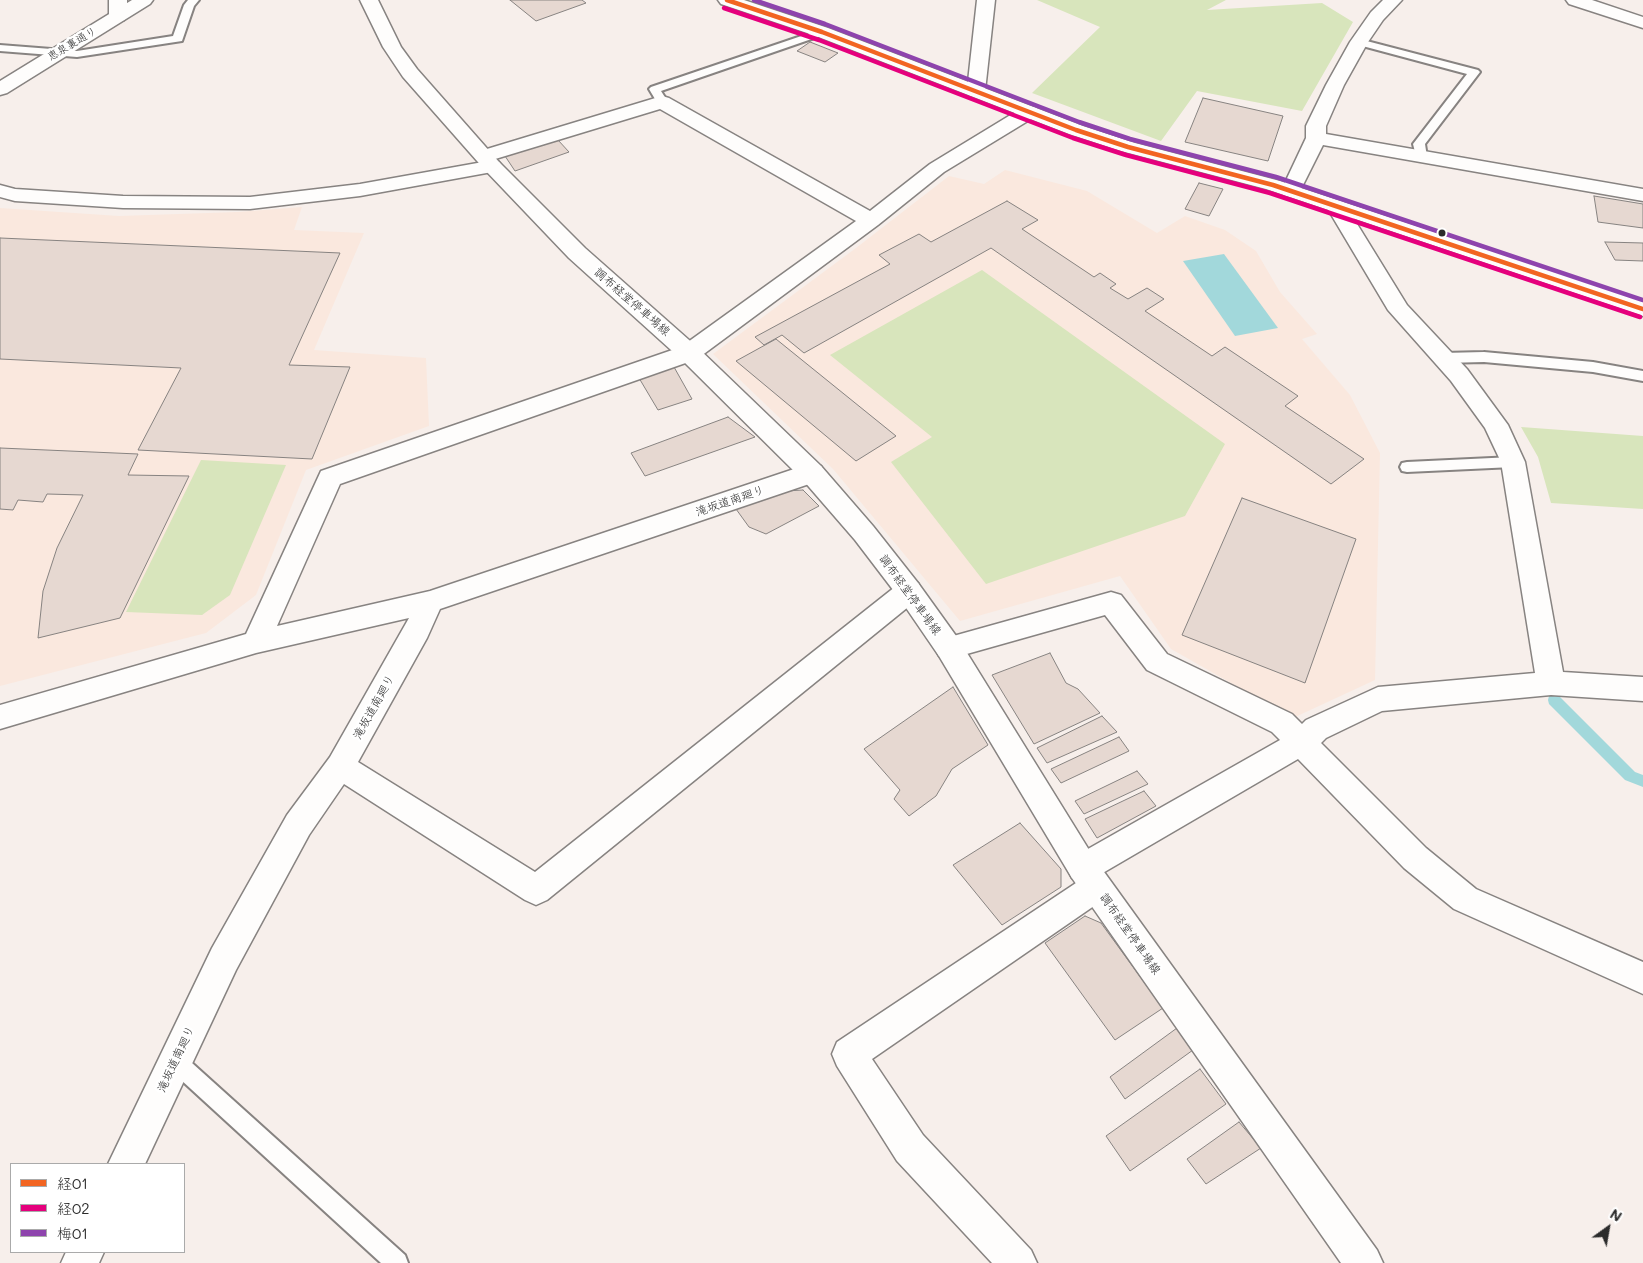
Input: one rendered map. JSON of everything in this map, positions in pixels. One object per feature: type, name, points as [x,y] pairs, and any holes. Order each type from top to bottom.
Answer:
[{"type":"street","name":"恵泉裏通り","points":[[0,88],[59,52],[118,8],[144,0]]},
{"type":"street","name":"調布経堂停車場線","points":[[369,0],[392,47],[410,73],[488,161],[577,253],[689,353],[812,473],[864,533],[909,591],[948,648],[1090,877],[1364,1263]]},
{"type":"street","points":[[727,0],[822,32],[1076,130],[1128,148],[1291,191],[1643,309]]},
{"type":"street","points":[[976,90],[986,0]]},
{"type":"street","points":[[1291,191],[1316,138],[1316,126],[1335,85],[1359,42],[1377,16],[1393,0]]},
{"type":"street","points":[[1575,0],[1643,23]]},
{"type":"street","points":[[0,191],[14,195],[123,202],[250,203],[360,190],[488,161],[662,102],[871,220]]},
{"type":"street","points":[[256,642],[330,478],[689,353],[871,220],[937,168],[1029,112]]},
{"type":"street","points":[[1316,138],[1643,196]]},
{"type":"street","points":[[1336,206],[1399,310],[1459,375],[1496,425],[1513,462],[1551,683]]},
{"type":"street","name":"滝坂道南廻り","points":[[126,1163],[224,959],[298,825],[340,766],[417,630],[430,602],[812,473]]},
{"type":"street","points":[[340,766],[536,890],[909,591]]},
{"type":"street","points":[[0,717],[256,642],[430,602]]},
{"type":"street","points":[[948,648],[1111,603],[1157,662],[1282,723],[1415,858],[1465,899],[1643,978]]},
{"type":"street","points":[[1018,1263],[910,1148],[849,1054],[1090,877],[1302,742],[1316,729],[1378,699],[1551,683],[1643,689]]},
{"type":"lane","points":[[0,48],[77,54],[178,39],[189,5],[194,0]]},
{"type":"lane","points":[[662,102],[655,89],[822,32]]},
{"type":"lane","points":[[1359,42],[1474,72],[1419,144],[1421,156]]},
{"type":"lane","points":[[1443,358],[1484,357],[1593,367],[1643,376]]},
{"type":"lane","points":[[1407,467],[1513,462]]},
{"type":"lane","points":[[175,1061],[397,1263]]},
{"type":"shaded area","points":[[1005,170],[1087,191],[1157,233],[1185,216],[1225,230],[1256,251],[1280,292],[1317,334],[1302,339],[1350,395],[1380,453],[1375,680],[1293,718],[1171,649],[1120,576],[960,621],[833,469],[713,354],[949,176],[984,184]]},
{"type":"shaded area","points":[[302,207],[294,230],[364,233],[314,350],[426,358],[429,426],[306,470],[256,595],[206,633],[0,686],[0,208],[119,216],[238,212]]},
{"type":"green space","points":[[1037,0],[1226,0],[1207,10],[1322,3],[1353,22],[1302,111],[1197,91],[1161,141],[1032,93],[1100,27]]},
{"type":"green space","points":[[982,270],[1225,444],[1185,516],[986,584],[891,462],[932,437],[830,355]]},
{"type":"green space","points":[[1521,427],[1643,436],[1643,509],[1551,503],[1538,457]]},
{"type":"green space","points":[[201,460],[286,465],[230,595],[202,615],[126,612]]},
{"type":"water","points":[[1224,254],[1278,328],[1235,336],[1183,261]]},
{"type":"building","points":[[510,0],[582,0],[586,3],[536,21]]},
{"type":"building","points":[[810,42],[838,53],[825,62],[797,51]]},
{"type":"building","points":[[1203,98],[1283,116],[1268,161],[1185,142]]},
{"type":"building","points":[[558,140],[569,152],[515,171],[505,156]]},
{"type":"building","points":[[1199,183],[1223,189],[1209,216],[1185,209]]},
{"type":"building","points":[[1594,196],[1643,204],[1643,228],[1598,222]]},
{"type":"building","points":[[1007,201],[1038,220],[1022,229],[1094,277],[1100,273],[1116,284],[1110,288],[1128,299],[1147,288],[1164,299],[1145,311],[1212,356],[1225,347],[1298,396],[1285,406],[1364,459],[1331,484],[991,248],[804,353],[782,335],[764,345],[755,337],[890,264],[879,255],[919,234],[931,242]]},
{"type":"building","points":[[0,238],[340,253],[289,365],[350,367],[312,459],[138,450],[181,368],[0,359]]},
{"type":"building","points":[[1605,242],[1643,243],[1643,261],[1615,260]]},
{"type":"building","points":[[776,339],[896,436],[856,461],[736,361]]},
{"type":"building","points":[[674,367],[692,399],[658,410],[639,378]]},
{"type":"building","points":[[728,417],[755,437],[645,476],[631,453]]},
{"type":"building","points":[[0,448],[138,454],[128,475],[189,476],[120,618],[38,638],[43,591],[57,548],[83,495],[47,494],[43,502],[18,500],[13,510],[0,509]]},
{"type":"building","points":[[803,490],[819,506],[766,534],[749,527],[736,509],[785,491]]},
{"type":"building","points":[[1242,498],[1356,539],[1305,683],[1182,635]]},
{"type":"building","points":[[1050,653],[1066,683],[1078,689],[1100,713],[1034,744],[992,675]]},
{"type":"building","points":[[953,687],[988,745],[952,769],[936,796],[909,816],[894,799],[900,790],[864,749]]},
{"type":"building","points":[[1102,716],[1117,732],[1047,763],[1037,748]]},
{"type":"building","points":[[1119,737],[1129,751],[1061,783],[1051,769]]},
{"type":"building","points":[[1137,771],[1148,784],[1084,814],[1075,801]]},
{"type":"building","points":[[1144,791],[1156,806],[1097,838],[1085,819]]},
{"type":"building","points":[[1020,823],[1061,869],[1061,887],[1002,925],[953,865]]},
{"type":"building","points":[[1085,916],[1101,923],[1163,1008],[1115,1040],[1045,943]]},
{"type":"building","points":[[1177,1028],[1193,1050],[1125,1099],[1110,1077]]},
{"type":"building","points":[[1200,1069],[1226,1104],[1130,1171],[1106,1136]]},
{"type":"building","points":[[1239,1122],[1261,1148],[1206,1184],[1187,1159]]},
{"type":"waterway","points":[[1554,700],[1630,776],[1643,781]]},
{"type":"transit line","name":"経01","points":[[727,0],[822,32],[1076,130],[1128,147],[1273,185],[1643,309]]},
{"type":"transit line","name":"梅01","points":[[754,0],[825,24],[1079,122],[1130,139],[1276,177],[1643,300]]},
{"type":"transit line","name":"経02","points":[[724,8],[819,40],[1073,138],[1126,155],[1270,193],[1640,317]]}]
